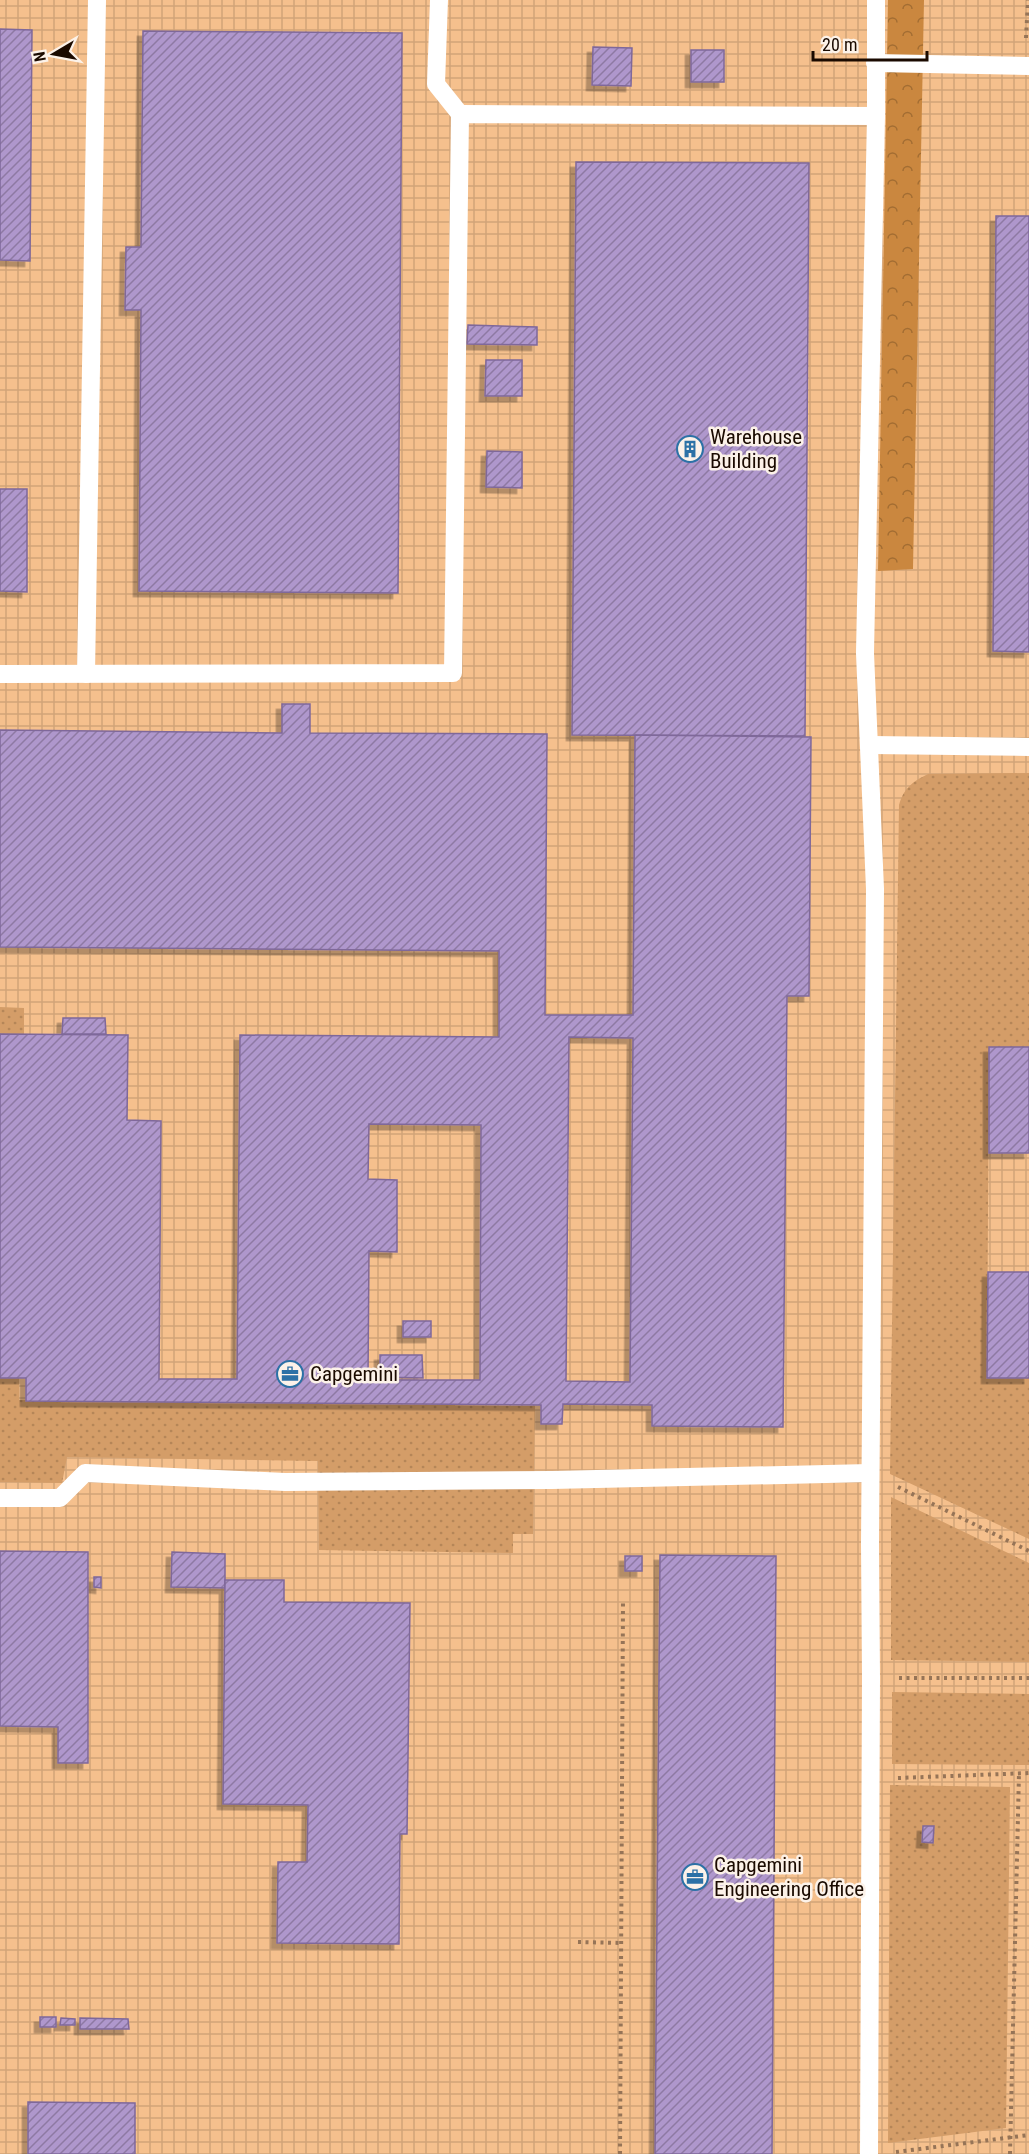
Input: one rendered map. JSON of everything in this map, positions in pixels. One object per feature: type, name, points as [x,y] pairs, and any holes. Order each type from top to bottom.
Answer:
[{"type":"lane","points":[[86,674],[97,0]]},
{"type":"lane","points":[[0,674],[453,673],[459,114],[436,84],[439,0]]},
{"type":"lane","points":[[868,2154],[875,889],[871,745],[865,653],[876,116],[876,0]]},
{"type":"lane","points":[[875,63],[1027,66]]},
{"type":"lane","points":[[459,114],[876,116]]},
{"type":"lane","points":[[871,745],[1029,747]]},
{"type":"lane","points":[[0,1498],[60,1498],[85,1473],[285,1482],[563,1480],[870,1473]]},
{"type":"path","points":[[1027,66],[1028,0]]},
{"type":"path","points":[[870,1473],[1029,1551]]},
{"type":"path","points":[[620,2154],[622,1601]]},
{"type":"path","points":[[871,1678],[1029,1678]]},
{"type":"path","points":[[1010,2154],[1019,1773]]},
{"type":"path","points":[[870,1779],[1029,1773]]},
{"type":"path","points":[[578,1942],[621,1944]]},
{"type":"path","points":[[891,2152],[1029,2135]]},
{"type":"shaded area","points":[[0,0],[1029,0],[1029,2154],[0,2154]]},
{"type":"shaded area","points":[[1029,773],[1029,1047],[989,1047],[987,1377],[1029,1378],[1029,1539],[890,1474],[899,805],[909,786],[928,774]]},
{"type":"shaded area","points":[[0,1007],[24,1008],[24,1035],[0,1035]]},
{"type":"shaded area","points":[[0,1378],[19,1378],[19,1400],[535,1406],[533,1534],[513,1534],[513,1553],[319,1550],[318,1461],[67,1457],[62,1483],[0,1482]]},
{"type":"shaded area","points":[[891,1497],[1029,1563],[1029,1662],[891,1660]]},
{"type":"shaded area","points":[[892,1692],[1029,1694],[1029,1765],[892,1764]]},
{"type":"shaded area","points":[[890,1785],[1010,1787],[1006,2128],[888,2143]]},
{"type":"green space","points":[[888,0],[924,0],[913,569],[878,571]]},
{"type":"building","points":[[0,29],[32,30],[30,261],[0,260]]},
{"type":"building","points":[[143,31],[402,33],[398,593],[139,591],[141,310],[125,310],[126,247],[141,247]]},
{"type":"building","points":[[593,47],[632,48],[631,86],[592,85]]},
{"type":"building","points":[[691,50],[724,50],[724,82],[691,82]]},
{"type":"building","name":"Warehouse Building","points":[[576,162],[809,163],[805,736],[572,735]]},
{"type":"building","points":[[996,216],[1029,216],[1029,652],[993,651]]},
{"type":"building","points":[[468,325],[537,327],[537,345],[467,344]]},
{"type":"building","points":[[486,360],[522,360],[522,396],[485,396]]},
{"type":"building","points":[[487,451],[522,452],[522,488],[486,487]]},
{"type":"building","points":[[0,489],[27,489],[27,592],[0,591]]},
{"type":"building","points":[[282,704],[310,704],[310,733],[547,734],[545,1015],[633,1015],[635,735],[811,737],[809,996],[787,996],[783,1427],[652,1426],[652,1405],[563,1404],[562,1424],[541,1424],[541,1405],[26,1401],[26,1378],[0,1378],[0,1034],[128,1035],[127,1120],[161,1121],[159,1379],[237,1379],[240,1035],[499,1037],[499,951],[0,947],[0,730],[282,733]],"holes":[[[569,1037],[633,1038],[630,1382],[566,1381]],[[369,1124],[481,1125],[480,1380],[368,1380],[369,1251],[397,1252],[397,1180],[368,1179]]]},
{"type":"building","points":[[63,1018],[105,1018],[106,1034],[62,1034]]},
{"type":"building","points":[[989,1047],[1029,1047],[1029,1153],[989,1153]]},
{"type":"building","points":[[988,1272],[1029,1272],[1029,1378],[987,1378]]},
{"type":"building","points":[[403,1321],[431,1321],[431,1337],[403,1337]]},
{"type":"building","points":[[380,1355],[422,1355],[423,1378],[380,1377]]},
{"type":"building","points":[[0,1551],[88,1552],[88,1763],[58,1763],[58,1727],[0,1726]]},
{"type":"building","points":[[172,1552],[225,1554],[225,1588],[171,1587]]},
{"type":"building","points":[[660,1555],[776,1556],[772,2154],[655,2154]]},
{"type":"building","points":[[625,1556],[642,1556],[642,1571],[625,1571]]},
{"type":"building","points":[[94,1577],[101,1577],[101,1588],[94,1587]]},
{"type":"building","points":[[225,1580],[284,1580],[284,1602],[410,1603],[407,1834],[400,1834],[399,1944],[277,1943],[278,1862],[307,1862],[308,1805],[223,1804]]},
{"type":"building","points":[[923,1826],[934,1826],[933,1843],[922,1842]]},
{"type":"building","points":[[40,2017],[56,2017],[56,2027],[40,2027]]},
{"type":"building","points":[[61,2018],[75,2019],[75,2025],[60,2025]]},
{"type":"building","points":[[80,2018],[128,2019],[129,2029],[80,2029]]},
{"type":"building","points":[[28,2102],[135,2103],[135,2154],[28,2154]]},
{"type":"place","name":"Warehouse Building","points":[[690,449]]},
{"type":"place","name":"Capgemini","points":[[290,1374]]},
{"type":"place","name":"Capgemini Engineering Office","points":[[695,1877]]}]
